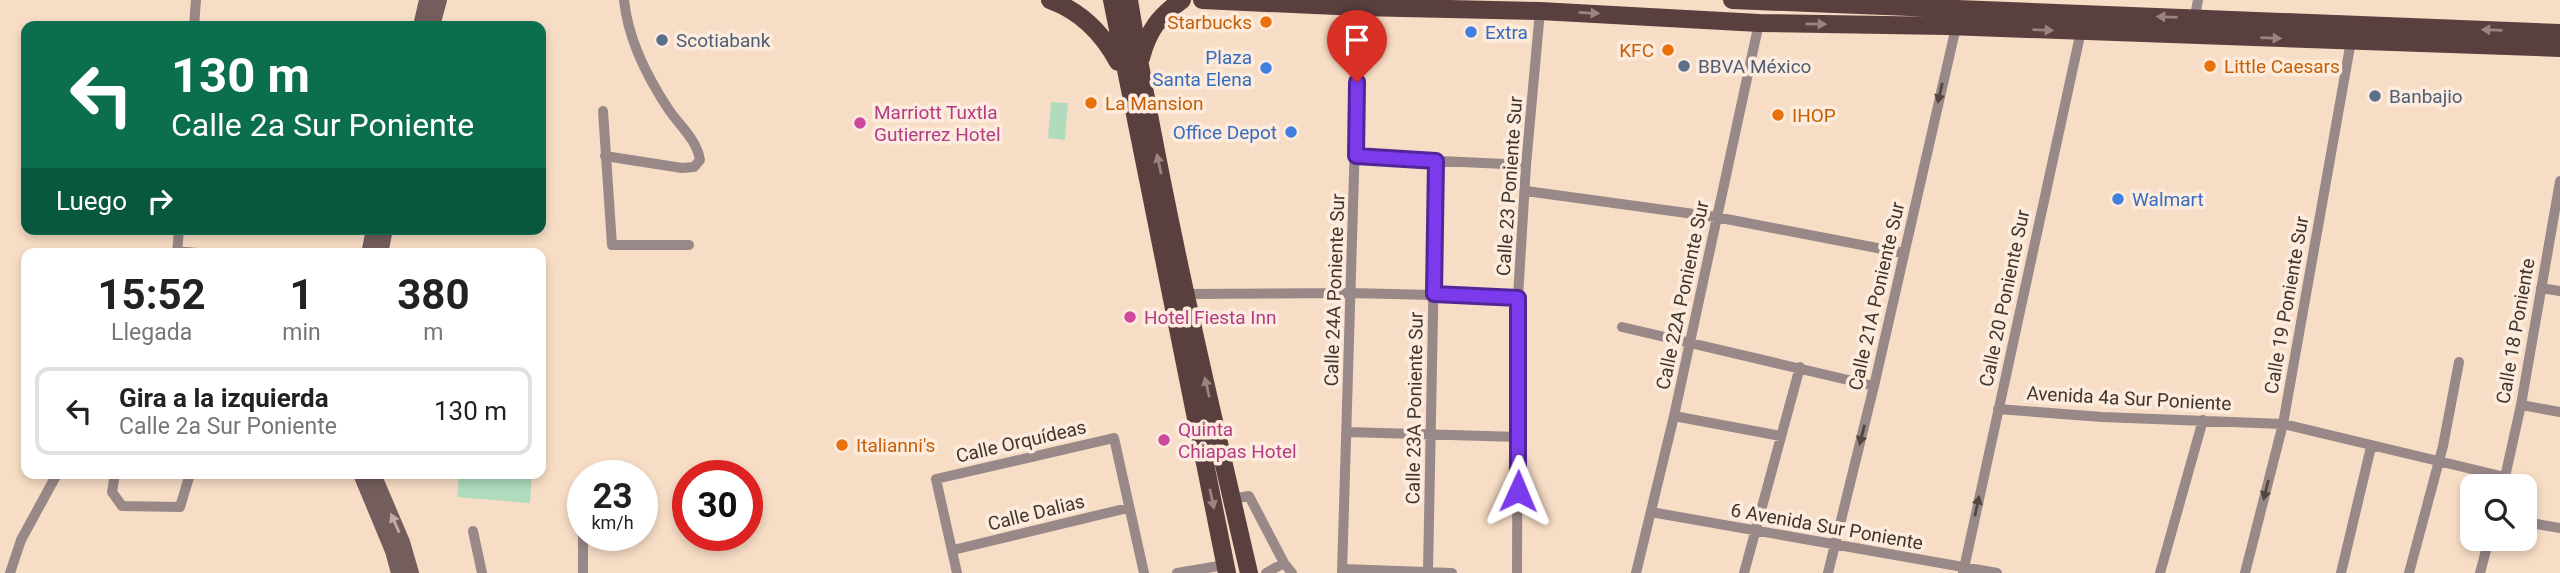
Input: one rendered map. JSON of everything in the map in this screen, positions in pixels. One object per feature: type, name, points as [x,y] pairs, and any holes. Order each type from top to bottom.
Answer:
[{"type":"main road","points":[[1050,0],[1064,5],[1099,32],[1133,71]]},
{"type":"main road","points":[[1112,0],[1133,71],[1186,294],[1184,322],[1226,569]]},
{"type":"main road","points":[[1129,0],[1133,71],[1163,258],[1184,322],[1249,573]]},
{"type":"main road","points":[[1133,71],[1151,29],[1166,12],[1182,0]]},
{"type":"main road","points":[[1202,0],[1540,11],[1759,23],[2081,31],[2195,17],[2351,41],[2560,48]]},
{"type":"main road","points":[[1732,0],[2560,33]]},
{"type":"main road","points":[[1163,258],[1172,260],[1180,268]]},
{"type":"street","points":[[194,21],[196,0]]},
{"type":"street","points":[[421,21],[426,0]]},
{"type":"street","points":[[434,21],[440,0]]},
{"type":"street","points":[[605,156],[682,168],[694,167],[700,160],[698,149],[669,109],[639,55],[628,29],[624,0]]},
{"type":"street","name":"Calle 24A Poniente Sur","points":[[1342,571],[1359,7]]},
{"type":"street","name":"Calle 23 Poniente Sur","points":[[1517,573],[1518,298],[1526,165],[1540,11]]},
{"type":"street","name":"Calle 22A Poniente Sur","points":[[1636,573],[1690,344],[1759,23]]},
{"type":"street","name":"Calle 21A Poniente Sur","points":[[1828,573],[1874,386],[1956,27]]},
{"type":"street","name":"Calle 20 Poniente Sur","points":[[1964,571],[2081,31]]},
{"type":"street","name":"Calle 19 Poniente Sur","points":[[2245,573],[2283,424],[2351,41]]},
{"type":"street","points":[[603,111],[612,246],[689,245]]},
{"type":"street","points":[[1356,156],[1526,165]]},
{"type":"street","name":"Calle 23A Poniente Sur","points":[[1428,571],[1436,161]]},
{"type":"street","name":"Calle 18 Poniente","points":[[2506,474],[2521,405],[2560,181]]},
{"type":"street","points":[[1526,191],[1716,217],[1903,253]]},
{"type":"street","points":[[2541,288],[2560,291]]},
{"type":"street","points":[[1186,294],[1434,294],[1518,298]]},
{"type":"street","points":[[1622,327],[1874,386]]},
{"type":"street","points":[[2409,573],[2439,461],[2459,362]]},
{"type":"street","points":[[1744,573],[1800,367]]},
{"type":"street","points":[[2521,405],[2560,412]]},
{"type":"street","name":"Avenida 4a Sur Poniente","points":[[1998,409],[2102,417],[2283,424],[2439,461],[2479,474]]},
{"type":"street","points":[[1674,415],[1782,436]]},
{"type":"street","points":[[2160,573],[2203,420]]},
{"type":"street","points":[[1347,432],[1519,436]]},
{"type":"street","name":"Calle Orquídeas","points":[[953,550],[936,479],[1114,439],[1128,508]]},
{"type":"street","points":[[2341,573],[2371,447]]},
{"type":"street","points":[[10,572],[21,540],[54,479]]},
{"type":"street","points":[[114,479],[111,492],[122,506],[180,507],[188,479]]},
{"type":"street","points":[[362,479],[392,551],[398,573]]},
{"type":"street","points":[[375,479],[403,542],[412,573]]},
{"type":"street","points":[[1232,499],[1249,496],[1292,573]]},
{"type":"street","points":[[1128,508],[1144,573]]},
{"type":"street","name":"Calle Dalias","points":[[953,550],[1128,508]]},
{"type":"street","name":"6 Avenida Sur Poniente","points":[[1651,512],[1964,571],[1997,573]]},
{"type":"street","points":[[2537,524],[2560,528]]},
{"type":"street","points":[[473,531],[482,573]]},
{"type":"street","points":[[953,550],[957,573]]},
{"type":"street","points":[[583,551],[583,573]]},
{"type":"street","points":[[2480,573],[2486,551]]},
{"type":"street","points":[[1266,573],[1284,562]]},
{"type":"street","points":[[1177,573],[1226,569]]},
{"type":"street","points":[[1342,571],[1451,573]]},
{"type":"green space","points":[[1051,102],[1068,103],[1065,140],[1048,138]]},
{"type":"green space","points":[[459,479],[532,479],[530,503],[457,497]]},
{"type":"place","name":"Starbucks","points":[[1266,22]]},
{"type":"place","name":"Extra","points":[[1471,32]]},
{"type":"place","name":"Scotiabank","points":[[662,40]]},
{"type":"place","name":"KFC","points":[[1668,50]]},
{"type":"place","name":"BBVA México","points":[[1684,66]]},
{"type":"place","name":"Little Caesars","points":[[2210,66]]},
{"type":"place","name":"Plaza Santa Elena","points":[[1266,68]]},
{"type":"place","name":"Banbajio","points":[[2375,96]]},
{"type":"place","name":"La Mansion","points":[[1091,103]]},
{"type":"place","name":"IHOP","points":[[1778,115]]},
{"type":"place","name":"Marriott Tuxtla Gutierrez Hotel","points":[[860,123]]},
{"type":"place","name":"Office Depot","points":[[1291,132]]},
{"type":"place","name":"Walmart","points":[[2118,199]]},
{"type":"place","name":"Hotel Fiesta Inn","points":[[1130,317]]},
{"type":"place","name":"Quinta Chiapas Hotel","points":[[1164,440]]},
{"type":"place","name":"Italianni's","points":[[842,445]]},
{"type":"route","points":[[1357,82],[1356,156],[1436,161],[1434,294],[1518,298],[1518,491]]}]
